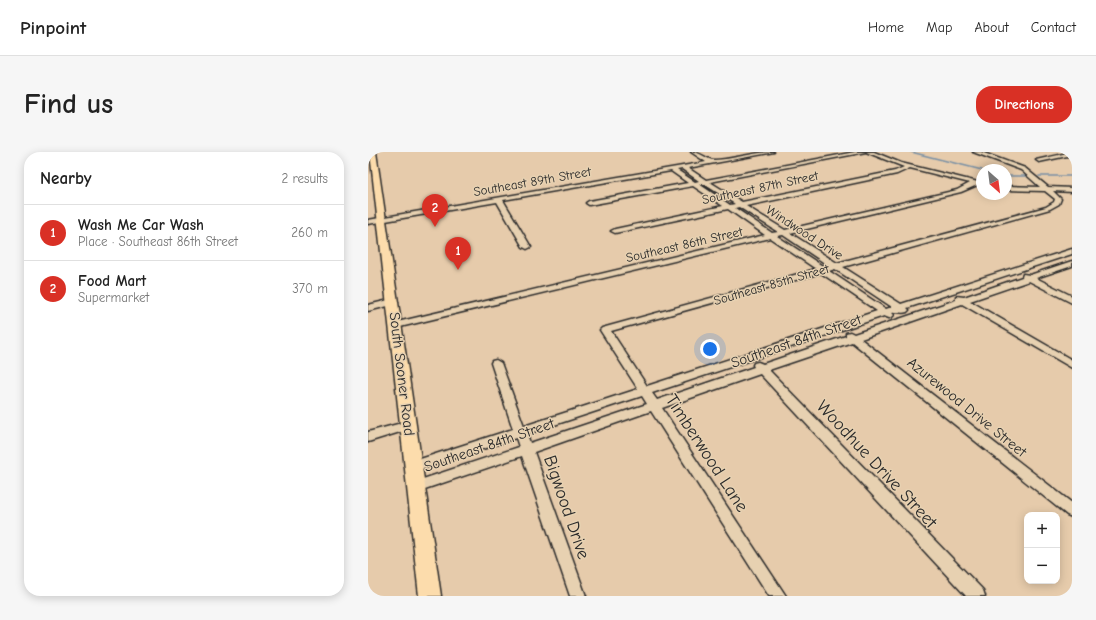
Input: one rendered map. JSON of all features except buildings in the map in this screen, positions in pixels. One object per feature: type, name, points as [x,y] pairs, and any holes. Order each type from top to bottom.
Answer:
[{"type":"main road","name":"South Sooner Road","points":[[373,152],[430,596]]},
{"type":"street","points":[[694,152],[711,162]]},
{"type":"street","name":"Southeast 89th Street","points":[[368,222],[771,152]]},
{"type":"street","points":[[589,203],[864,152]]},
{"type":"street","points":[[869,152],[892,162],[976,182]]},
{"type":"street","points":[[976,152],[1019,167],[1030,174],[1048,190]]},
{"type":"street","points":[[1040,160],[1072,153]]},
{"type":"street","name":"Southeast 87th Street","points":[[615,231],[897,172],[910,166]]},
{"type":"street","name":"Windwood Drive","points":[[682,167],[915,317]]},
{"type":"street","name":"Windwood Drive","points":[[672,169],[900,322]]},
{"type":"street","name":"Southeast 86th Street","points":[[396,325],[959,191],[976,184]]},
{"type":"street","points":[[1012,188],[1072,190]]},
{"type":"street","name":"Southeast 85th Street","points":[[605,330],[1051,206],[1057,203],[1058,199],[1048,190]]},
{"type":"street","points":[[499,199],[526,247]]},
{"type":"street","name":"Southeast 84th Street","points":[[413,467],[1072,251]]},
{"type":"street","name":"Southeast 84th Street","points":[[416,487],[1072,263]]},
{"type":"street","points":[[1014,270],[1072,300]]},
{"type":"street","points":[[948,292],[964,300],[1072,365]]},
{"type":"street","points":[[368,308],[393,302]]},
{"type":"street","name":"Azurewood Drive Street","points":[[841,327],[1072,511]]},
{"type":"street","name":"Timberwood Lane","points":[[605,330],[778,596]]},
{"type":"street","name":"Woodhue Drive Street","points":[[750,357],[976,596]]},
{"type":"street","name":"Bigwood Drive","points":[[496,363],[578,596]]},
{"type":"street","points":[[368,437],[409,425]]},
{"type":"waterway","points":[[911,152],[976,168]]},
{"type":"waterway","points":[[1012,176],[1027,176]]},
{"type":"waterway","points":[[1039,176],[1072,176]]},
{"type":"place","name":"Food Mart","points":[[435,227]]},
{"type":"place","name":"Wash Me Car Wash","points":[[458,270]]}]
